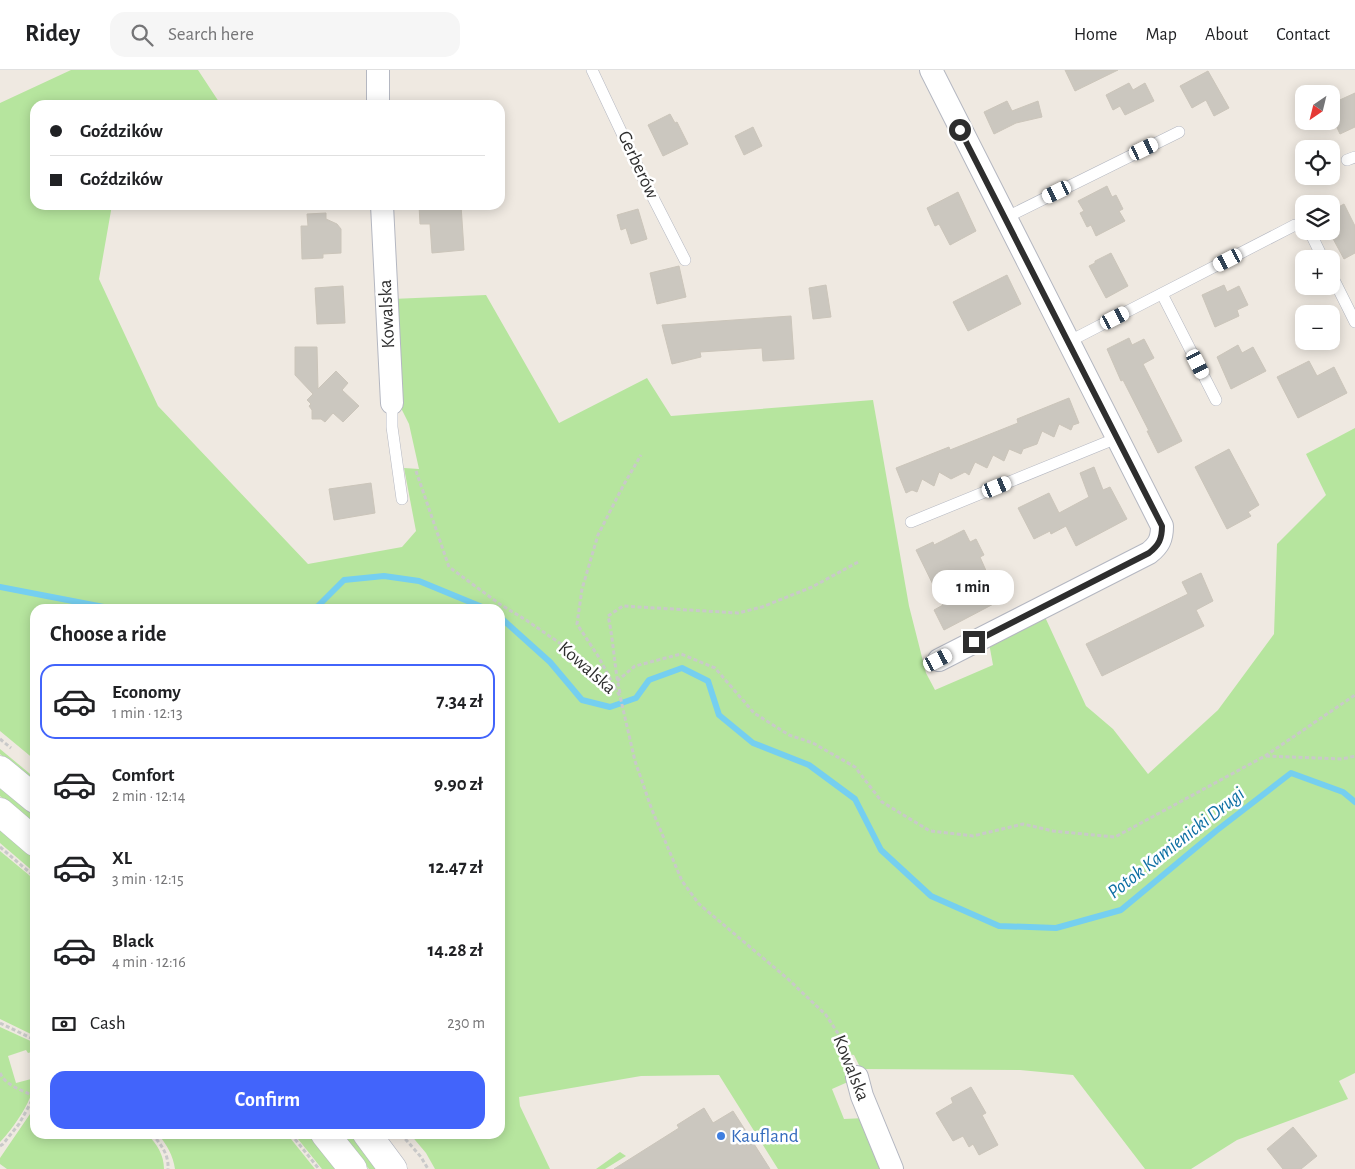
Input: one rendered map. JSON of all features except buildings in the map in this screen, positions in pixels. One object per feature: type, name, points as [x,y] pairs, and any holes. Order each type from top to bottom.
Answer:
[{"type":"main road","points":[[0,770],[30,795]]},
{"type":"main road","points":[[0,812],[30,838]]},
{"type":"main road","points":[[330,1139],[353,1169]]},
{"type":"main road","points":[[371,1139],[393,1169]]},
{"type":"street","points":[[378,70],[378,100]]},
{"type":"street","points":[[930,70],[1162,526],[1162,537],[1157,547],[1149,553],[938,660]]},
{"type":"street","name":"Kowalska","points":[[382,210],[392,403]]},
{"type":"street","name":"Kowalska","points":[[857,1077],[862,1096],[892,1169]]},
{"type":"lane","name":"Gerberów","points":[[592,70],[648,189],[685,260]]},
{"type":"lane","points":[[1005,218],[1179,132]]},
{"type":"lane","points":[[1068,342],[1295,225]]},
{"type":"lane","points":[[1340,292],[1355,322]]},
{"type":"lane","points":[[1162,294],[1216,400]]},
{"type":"lane","points":[[392,403],[392,427],[402,499]]},
{"type":"lane","points":[[911,522],[1117,438]]},
{"type":"path","points":[[615,688],[598,656],[577,624],[582,589],[598,535],[641,455]]},
{"type":"path","name":"Kowalska","points":[[415,469],[450,567],[500,604]]},
{"type":"path","points":[[620,696],[613,637],[608,616],[623,606],[738,613],[762,607],[812,587],[860,561]]},
{"type":"path","name":"Kowalska","points":[[505,607],[583,660],[615,688],[620,696],[626,715],[635,761],[652,810],[682,881],[698,904],[788,979],[826,1015],[840,1035],[857,1077]]},
{"type":"path","points":[[617,681],[635,666],[681,654],[715,668],[754,713],[789,735],[813,743],[855,767],[882,802],[930,831],[973,836],[1023,824],[1053,832],[1115,837],[1265,756],[1355,695]]},
{"type":"path","points":[[1265,756],[1342,759],[1355,756]]},
{"type":"path","points":[[0,847],[30,873]]},
{"type":"path","points":[[0,1023],[30,1038]]},
{"type":"path","points":[[0,1073],[5,1081],[30,1093]]},
{"type":"path","points":[[0,1146],[19,1124],[30,1104]]},
{"type":"path","points":[[157,1139],[162,1145],[167,1156],[168,1169]]},
{"type":"path","points":[[295,1139],[319,1169]]},
{"type":"path","points":[[405,1139],[421,1157],[428,1169]]},
{"type":"green space","points":[[71,70],[198,70],[218,100],[30,100],[30,210],[111,210],[99,279],[158,406],[308,564],[402,547],[416,531],[404,468],[419,469],[409,424],[400,406],[392,299],[486,295],[559,423],[647,378],[671,416],[873,400],[909,606],[926,673],[935,690],[993,665],[989,643],[1045,617],[1086,706],[1113,729],[1148,774],[1218,710],[1274,634],[1277,544],[1326,495],[1306,454],[1355,428],[1355,1073],[1339,1081],[1348,1099],[1237,1140],[1191,1169],[1145,1169],[1073,1075],[1020,1070],[861,1069],[854,1055],[845,1054],[850,1081],[832,1089],[844,1119],[865,1118],[887,1169],[778,1169],[719,1075],[641,1076],[519,1097],[520,1106],[550,1169],[435,1169],[426,1153],[414,1139],[505,1139],[505,604],[30,604],[30,756],[0,731],[0,103]]},
{"type":"green space","points":[[0,749],[30,774],[30,779],[0,754]]},
{"type":"green space","points":[[0,786],[30,811],[30,821],[0,796]]},
{"type":"green space","points":[[0,828],[30,853],[30,869],[0,843]]},
{"type":"green space","points":[[0,851],[30,876],[30,1034],[0,1019]]},
{"type":"green space","points":[[0,1027],[30,1041],[30,1052],[28,1053],[26,1050],[8,1056],[16,1083],[30,1079],[30,1098],[23,1112],[0,1142]]},
{"type":"green space","points":[[30,1114],[30,1139],[151,1139],[163,1159],[164,1169],[7,1169],[0,1164],[0,1158]]},
{"type":"green space","points":[[162,1139],[291,1139],[315,1169],[175,1169],[173,1159]]},
{"type":"green space","points":[[298,1139],[313,1139],[338,1169],[322,1169]]},
{"type":"green space","points":[[345,1139],[356,1139],[378,1169],[369,1169]]},
{"type":"green space","points":[[620,1152],[626,1156],[605,1169],[596,1169]]},
{"type":"waterway","name":"Potok Kamienicki Drugi","points":[[320,604],[344,580],[384,576],[419,581],[475,604]]},
{"type":"waterway","name":"Potok Kamienicki Drugi","points":[[0,587],[88,604]]},
{"type":"waterway","name":"Potok Kamienicki Drugi","points":[[505,622],[550,662],[582,700],[610,707],[636,698],[649,680],[682,668],[708,681],[719,715],[753,743],[809,765],[855,799],[881,850],[931,896],[999,926],[1056,928],[1121,910],[1216,831],[1291,773],[1343,792],[1355,802]]},
{"type":"place","name":"Kaufland","points":[[721,1136]]},
{"type":"route","points":[[960,130],[1117,438],[1158,514],[1162,526],[1162,537],[1157,547],[1149,553],[974,642]]}]
